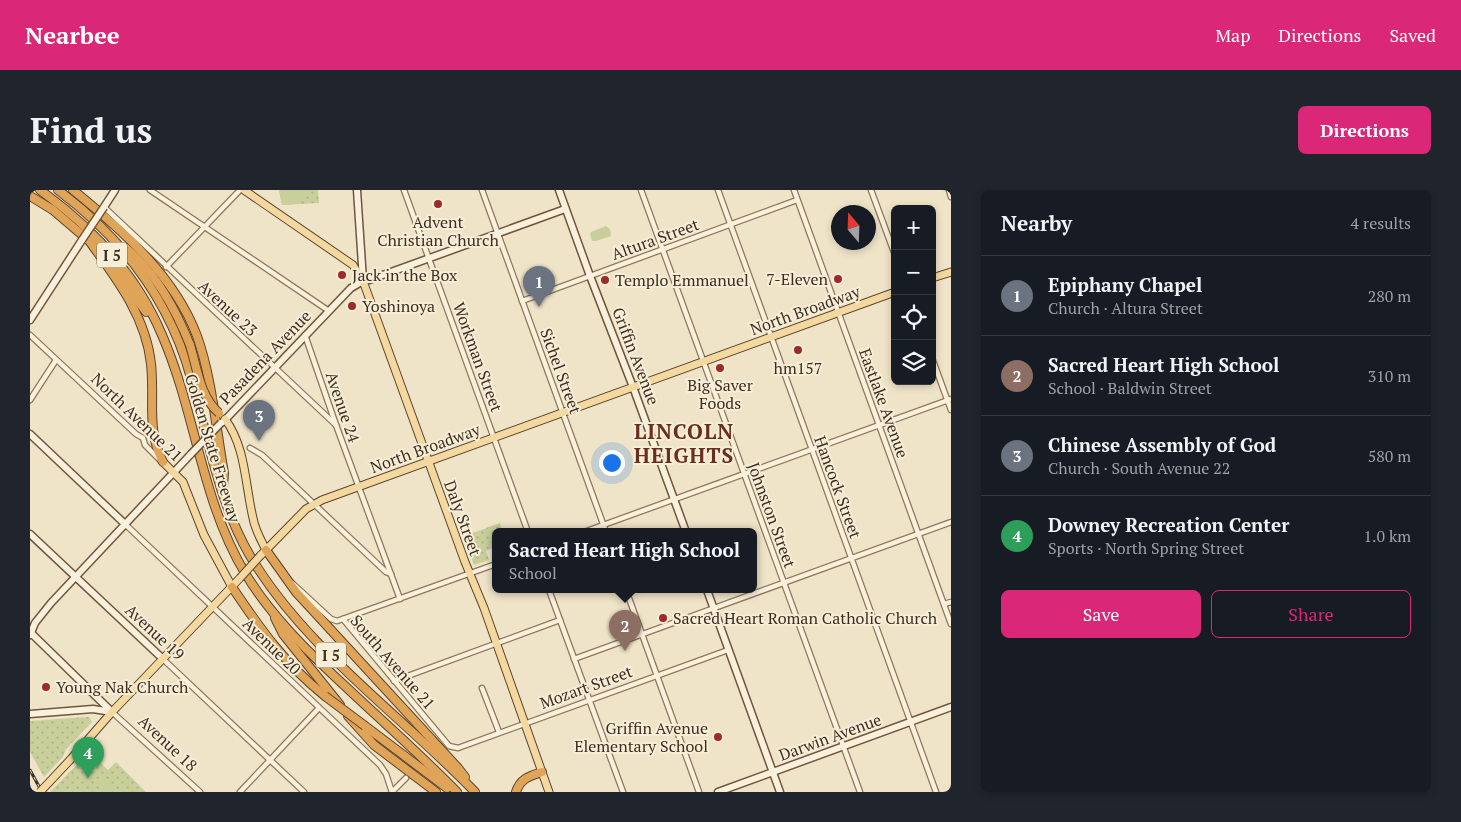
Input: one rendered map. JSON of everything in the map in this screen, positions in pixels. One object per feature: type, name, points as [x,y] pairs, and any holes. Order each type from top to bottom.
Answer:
[{"type":"highway","name":"Golden State Freeway","points":[[40,190],[79,220],[129,274],[140,291],[163,336],[212,501],[234,552],[246,574],[270,608],[313,656],[457,792]]},
{"type":"highway","name":"Golden State Freeway","points":[[58,190],[107,233],[138,269],[161,303],[191,376],[230,513],[248,552],[277,597],[298,622],[474,791]]},
{"type":"highway","points":[[73,190],[165,278],[187,314],[205,365],[224,473],[223,493]]},
{"type":"highway","points":[[30,196],[52,210],[119,274],[163,336]]},
{"type":"highway","points":[[107,233],[136,256],[173,309],[190,346],[204,392],[223,421]]},
{"type":"highway","points":[[86,241],[114,275],[142,326],[151,364],[154,440],[163,462]]},
{"type":"highway","points":[[263,553],[392,698],[458,768],[474,791]]},
{"type":"highway","points":[[232,587],[279,653],[308,682],[453,792]]},
{"type":"highway","points":[[270,608],[283,634],[374,745],[436,792]]},
{"type":"highway","points":[[516,792],[518,786],[525,779],[542,772]]},
{"type":"main road","points":[[30,320],[86,241],[115,190]]},
{"type":"main road","name":"Daly Street","points":[[244,190],[353,265],[363,281],[469,574],[497,643],[549,792]]},
{"type":"main road","points":[[357,190],[363,281]]},
{"type":"main road","name":"Griffin Avenue","points":[[559,190],[590,276],[634,387],[684,528]]},
{"type":"main road","name":"Pasadena Avenue","points":[[30,633],[44,612],[76,577],[351,288],[363,281],[565,209]]},
{"type":"main road","points":[[936,277],[951,272]]},
{"type":"main road","name":"North Broadway","points":[[40,792],[112,712],[263,553],[313,504],[891,293]]},
{"type":"main road","points":[[223,421],[233,430],[240,446],[253,520],[263,553]]},
{"type":"main road","points":[[30,434],[126,525]]},
{"type":"main road","name":"North Avenue 21","points":[[163,462],[183,482],[189,493],[204,535],[232,587]]},
{"type":"main road","name":"Avenue 19","points":[[30,534],[163,659]]},
{"type":"main road","points":[[708,593],[780,792]]},
{"type":"main road","name":"Avenue 18","points":[[30,633],[112,712]]},
{"type":"main road","name":"Darwin Avenue","points":[[718,792],[951,707]]},
{"type":"main road","points":[[30,714],[93,709],[112,712]]},
{"type":"street","points":[[150,190],[329,311]]},
{"type":"street","points":[[166,267],[240,190]]},
{"type":"street","name":"Workman Street","points":[[404,190],[527,528]]},
{"type":"street","name":"Sichel Street","points":[[482,190],[605,528]]},
{"type":"street","name":"Johnston Street","points":[[642,190],[860,792]]},
{"type":"street","name":"Eastlake Avenue","points":[[794,190],[951,624]]},
{"type":"street","points":[[871,190],[893,250]]},
{"type":"street","points":[[949,190],[951,197]]},
{"type":"street","name":"Hancock Street","points":[[719,191],[770,337],[936,792]]},
{"type":"street","name":"Altura Street","points":[[522,301],[797,200]]},
{"type":"street","name":"Avenue 23","points":[[104,207],[336,425]]},
{"type":"street","name":"North Avenue 21","points":[[30,335],[136,434],[143,438],[145,445],[163,462]]},
{"type":"street","name":"Avenue 24","points":[[306,335],[336,425],[400,599]]},
{"type":"street","points":[[30,400],[56,360]]},
{"type":"street","points":[[936,368],[951,410]]},
{"type":"street","points":[[595,528],[949,400]]},
{"type":"street","points":[[250,448],[262,455],[386,572],[391,574]]},
{"type":"street","points":[[574,659],[951,522]]},
{"type":"street","name":"Avenue 20","points":[[126,525],[384,770],[392,792]]},
{"type":"street","points":[[343,619],[492,565]]},
{"type":"street","name":"South Avenue 21","points":[[288,582],[294,584],[331,619],[337,621],[343,619],[452,748]]},
{"type":"street","points":[[550,593],[623,792]]},
{"type":"street","points":[[627,593],[699,792]]},
{"type":"street","points":[[944,604],[951,602]]},
{"type":"street","points":[[394,681],[560,620]]},
{"type":"street","name":"Mozart Street","points":[[452,748],[457,748],[728,650]]},
{"type":"street","name":"Avenue 19","points":[[163,659],[304,792]]},
{"type":"street","points":[[482,688],[499,732]]},
{"type":"street","points":[[240,792],[319,708]]},
{"type":"street","name":"Avenue 18","points":[[112,712],[200,792]]},
{"type":"street","points":[[392,792],[406,778]]},
{"type":"green space","points":[[279,190],[318,190],[319,203],[282,205]]},
{"type":"green space","points":[[279,190],[311,190],[303,200],[295,204],[282,205]]},
{"type":"green space","points":[[606,226],[610,229],[611,236],[592,241],[591,232]]},
{"type":"green space","points":[[500,523],[502,528],[492,528],[492,549],[486,551],[489,560],[474,565],[464,536]]},
{"type":"green space","points":[[89,717],[92,722],[66,749],[63,757],[44,777],[30,752],[30,721]]},
{"type":"green space","points":[[89,752],[108,770],[116,762],[146,792],[50,792]]},
{"type":"green space","points":[[101,777],[113,788],[109,792],[104,792],[95,783]]},
{"type":"railway","points":[[30,770],[42,792]]},
{"type":"place","name":"Advent Christian Church","points":[[438,204]]},
{"type":"place","name":"Jack in the Box","points":[[342,275]]},
{"type":"place","name":"7-Eleven","points":[[838,279]]},
{"type":"place","name":"Templo Emmanuel","points":[[605,280]]},
{"type":"place","name":"Yoshinoya","points":[[352,306]]},
{"type":"place","name":"Epiphany Chapel","points":[[539,307]]},
{"type":"place","name":"hm157","points":[[798,350]]},
{"type":"place","name":"Big Saver Foods","points":[[720,368]]},
{"type":"place","name":"Chinese Assembly of God","points":[[259,441]]},
{"type":"place","name":"Sacred Heart Roman Catholic Church","points":[[663,618]]},
{"type":"place","name":"Sacred Heart High School","points":[[625,651]]},
{"type":"place","name":"Young Nak Church","points":[[46,687]]},
{"type":"place","name":"Griffin Avenue Elementary School","points":[[718,737]]},
{"type":"place","name":"Downey Recreation Center","points":[[88,778]]},
{"type":"district","name":"LINCOLN HEIGHTS","points":[[684,443]]}]
